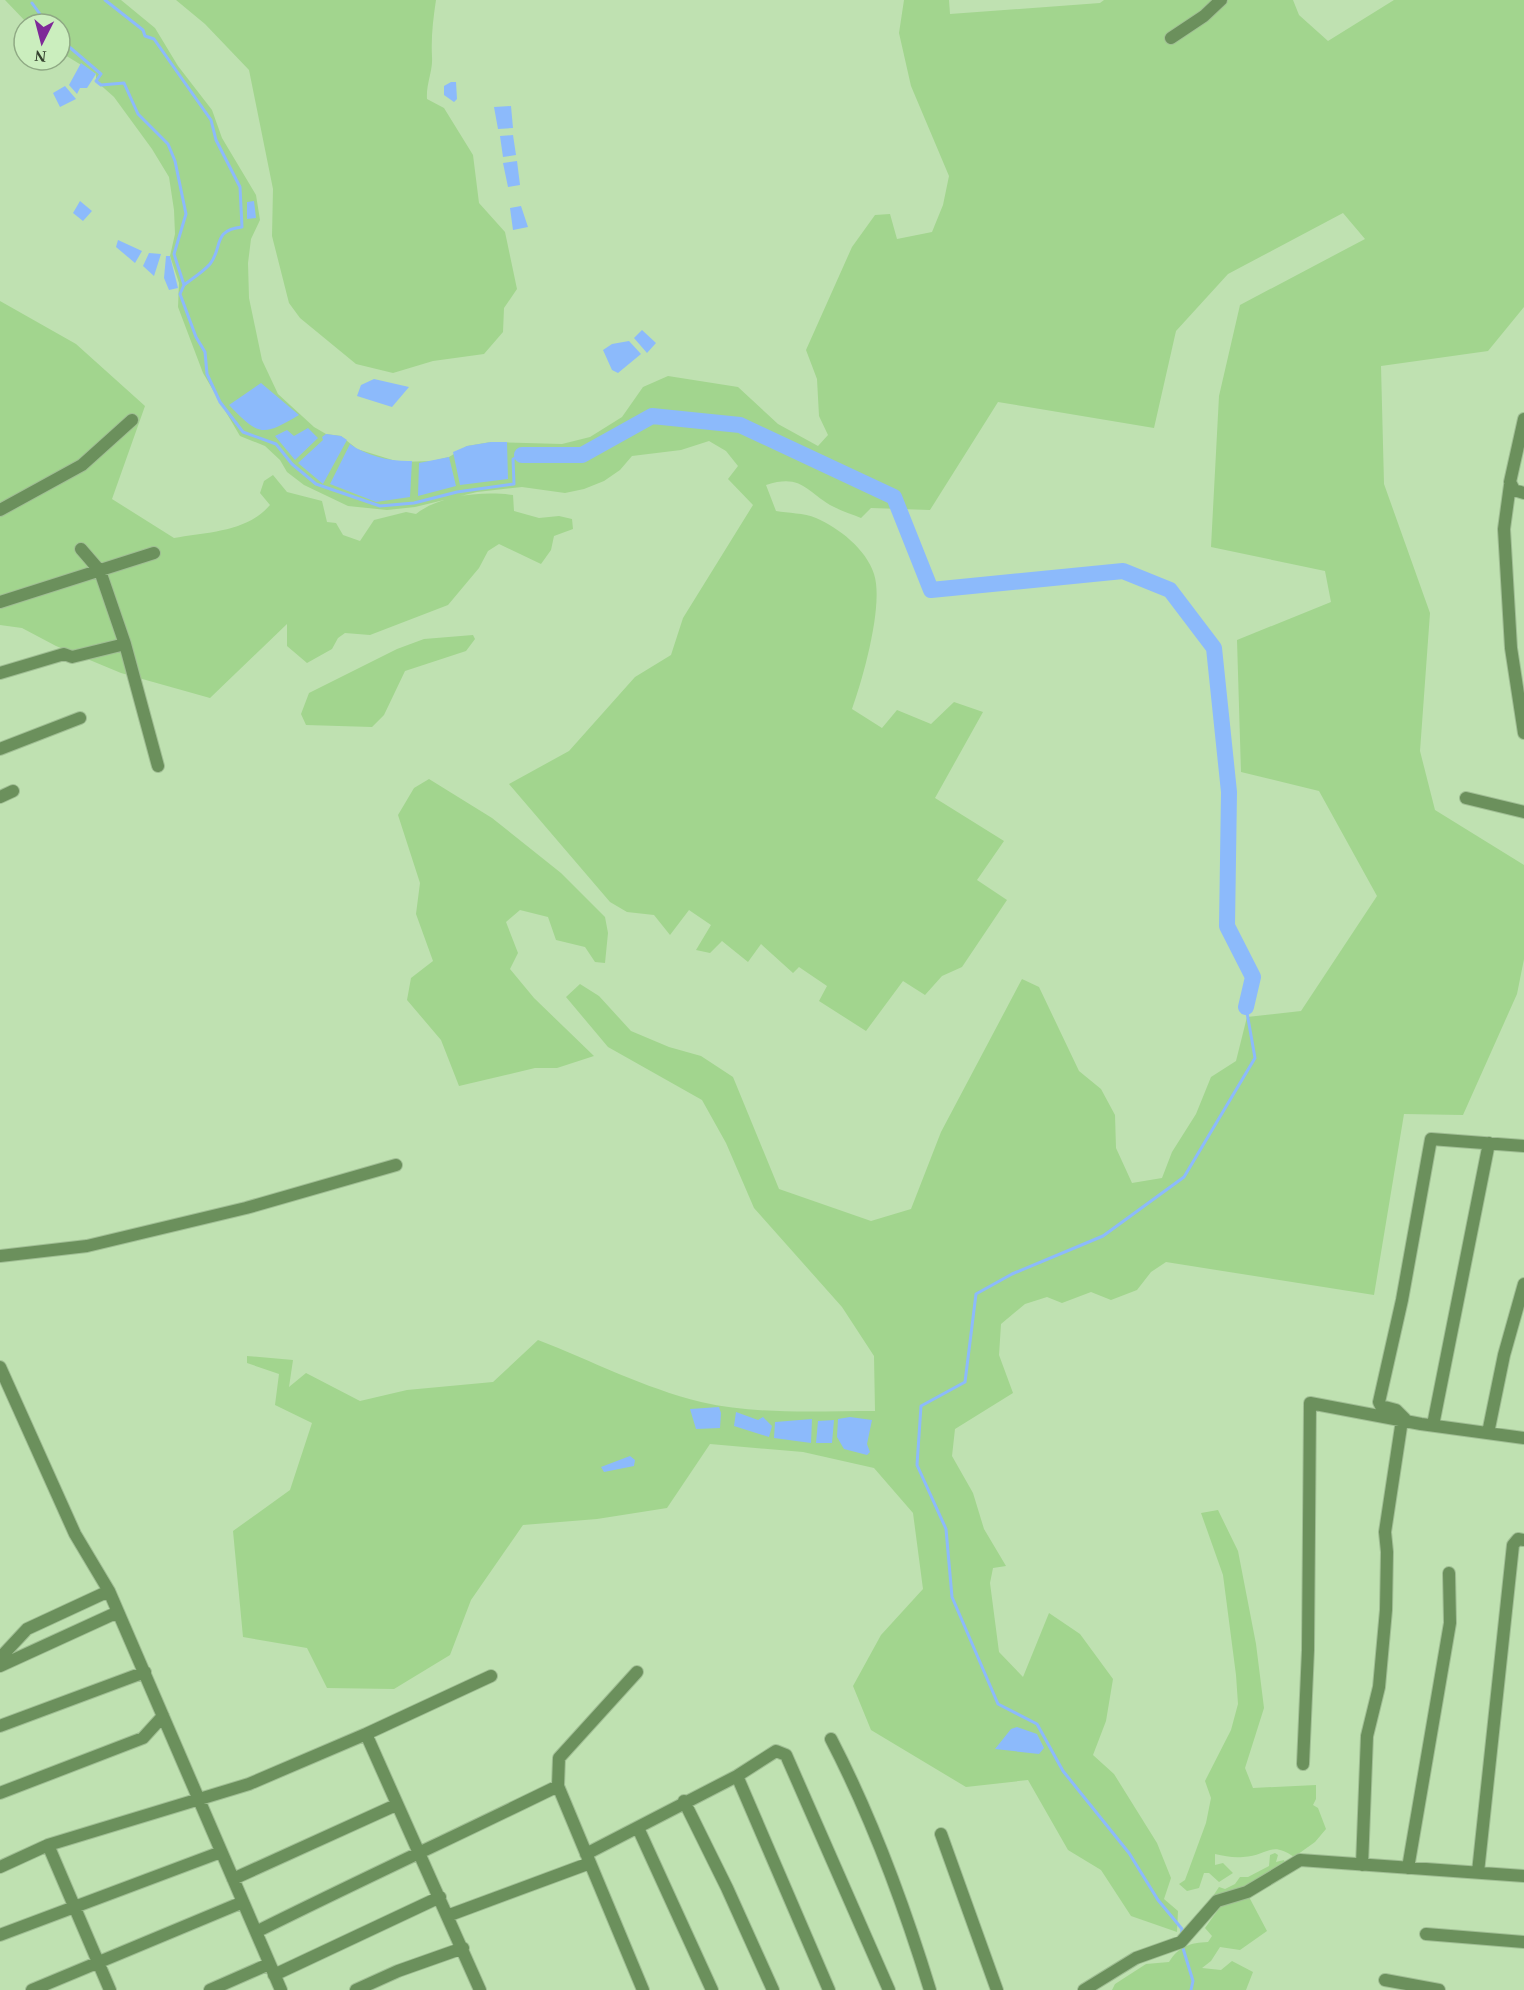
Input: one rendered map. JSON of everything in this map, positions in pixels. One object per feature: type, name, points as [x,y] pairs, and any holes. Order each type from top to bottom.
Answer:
[{"type":"street","points":[[1171,38],[1204,16],[1221,0]]},
{"type":"street","points":[[1524,419],[1510,485],[1504,529],[1511,648],[1524,733]]},
{"type":"street","points":[[0,510],[82,465],[132,420]]},
{"type":"street","points":[[1510,485],[1514,490],[1524,493]]},
{"type":"street","points":[[81,549],[100,571],[124,644],[159,766]]},
{"type":"street","points":[[0,602],[154,553]]},
{"type":"street","points":[[0,673],[64,654],[72,657],[124,644]]},
{"type":"street","points":[[0,749],[80,718]]},
{"type":"street","points":[[0,797],[13,791]]},
{"type":"street","points":[[1466,798],[1524,812]]},
{"type":"street","points":[[1362,1865],[1367,1736],[1379,1687],[1386,1610],[1387,1552],[1384,1532],[1404,1420],[1400,1413],[1384,1407],[1379,1402],[1402,1300],[1431,1139],[1524,1146]]},
{"type":"street","points":[[1433,1425],[1470,1252],[1489,1143]]},
{"type":"street","points":[[0,1256],[87,1246],[246,1209],[396,1165]]},
{"type":"street","points":[[1488,1433],[1504,1355],[1524,1284]]},
{"type":"street","points":[[0,1367],[75,1534],[109,1591],[281,1990]]},
{"type":"street","points":[[1303,1764],[1308,1650],[1310,1403],[1433,1425],[1524,1438]]},
{"type":"street","points":[[1478,1872],[1513,1545],[1518,1539],[1524,1540]]},
{"type":"street","points":[[1408,1868],[1418,1798],[1450,1623],[1449,1573]]},
{"type":"street","points":[[0,1658],[27,1629],[109,1591]]},
{"type":"street","points":[[0,1666],[118,1612]]},
{"type":"street","points":[[0,1726],[145,1672]]},
{"type":"street","points":[[637,1672],[559,1758],[558,1786],[643,1990]]},
{"type":"street","points":[[0,1867],[48,1845],[249,1784],[366,1734],[491,1676]]},
{"type":"street","points":[[0,1793],[143,1738],[163,1716]]},
{"type":"street","points":[[366,1734],[440,1897],[477,1989]]},
{"type":"street","points":[[831,1739],[879,1839],[907,1914],[930,1990]]},
{"type":"street","points":[[447,1916],[588,1858],[684,1802],[737,1776],[776,1751],[786,1755],[889,1990]]},
{"type":"street","points":[[737,1776],[829,1990]]},
{"type":"street","points":[[256,1932],[380,1870],[558,1786]]},
{"type":"street","points":[[684,1802],[727,1888],[772,1990]]},
{"type":"street","points":[[233,1879],[396,1804]]},
{"type":"street","points":[[638,1828],[712,1990]]},
{"type":"street","points":[[941,1834],[997,1990]]},
{"type":"street","points":[[48,1845],[110,1990]]},
{"type":"street","points":[[0,1935],[221,1852]]},
{"type":"street","points":[[1084,1990],[1136,1959],[1181,1942],[1214,1904],[1247,1892],[1293,1862],[1306,1859],[1524,1876]]},
{"type":"street","points":[[210,1990],[272,1970],[440,1897]]},
{"type":"street","points":[[32,1990],[243,1902]]},
{"type":"street","points":[[1426,1934],[1524,1942]]},
{"type":"street","points":[[356,1990],[398,1971],[462,1948]]},
{"type":"street","points":[[1385,1980],[1439,1990]]},
{"type":"green space","points":[[5,0],[121,0],[155,28],[178,66],[212,110],[222,138],[256,195],[260,220],[251,239],[248,263],[249,298],[262,360],[278,394],[314,427],[326,434],[341,436],[357,449],[399,462],[432,461],[449,457],[467,446],[491,442],[562,444],[590,437],[622,417],[643,387],[668,376],[738,387],[778,424],[818,446],[828,435],[819,416],[817,379],[806,350],[852,247],[875,215],[890,214],[897,239],[932,232],[943,205],[949,176],[911,86],[899,33],[904,0],[949,0],[950,14],[1100,3],[1104,0],[1293,0],[1299,15],[1328,41],[1394,0],[1524,0],[1524,307],[1488,351],[1381,366],[1384,484],[1430,613],[1420,751],[1435,810],[1524,865],[1524,959],[1517,994],[1463,1115],[1404,1114],[1374,1295],[1166,1262],[1151,1272],[1137,1290],[1111,1300],[1091,1292],[1062,1303],[1047,1297],[1025,1304],[1001,1324],[999,1355],[1013,1393],[955,1429],[952,1456],[973,1493],[984,1529],[1006,1566],[993,1568],[990,1583],[999,1652],[1023,1677],[1049,1613],[1080,1634],[1113,1679],[1106,1721],[1093,1755],[1114,1774],[1157,1843],[1171,1878],[1164,1899],[1178,1911],[1177,1932],[1131,1916],[1101,1870],[1068,1850],[1028,1780],[966,1787],[871,1730],[853,1686],[881,1635],[923,1589],[913,1513],[874,1468],[803,1452],[710,1444],[667,1508],[597,1519],[523,1525],[471,1600],[450,1655],[394,1689],[327,1688],[307,1648],[243,1637],[233,1531],[290,1490],[312,1423],[275,1405],[279,1374],[247,1363],[247,1356],[293,1360],[289,1387],[306,1373],[360,1401],[407,1390],[493,1382],[538,1340],[639,1382],[701,1402],[766,1411],[875,1411],[874,1356],[842,1307],[754,1208],[726,1143],[702,1100],[608,1047],[566,997],[580,984],[599,996],[631,1031],[669,1047],[701,1056],[733,1077],[779,1189],[871,1221],[911,1209],[941,1132],[1022,979],[1039,987],[1079,1071],[1101,1089],[1115,1115],[1116,1148],[1132,1183],[1162,1178],[1172,1152],[1196,1114],[1211,1077],[1236,1061],[1247,1017],[1301,1011],[1377,896],[1319,791],[1241,772],[1237,640],[1331,602],[1325,571],[1211,547],[1219,396],[1240,305],[1365,239],[1343,213],[1228,274],[1176,331],[1154,428],[998,402],[930,510],[871,508],[861,518],[830,505],[802,485],[787,481],[766,485],[776,511],[811,516],[834,527],[851,540],[865,556],[874,574],[876,604],[871,642],[852,709],[882,728],[897,710],[931,724],[954,702],[983,712],[935,798],[1004,841],[977,880],[1007,900],[962,967],[942,976],[925,995],[903,981],[866,1031],[819,1001],[827,986],[799,967],[793,973],[761,944],[748,962],[722,941],[710,953],[696,950],[711,925],[689,910],[670,935],[654,915],[627,912],[610,902],[509,784],[569,751],[635,677],[671,655],[683,618],[753,505],[728,479],[738,466],[726,451],[709,441],[681,450],[632,456],[620,470],[604,481],[565,493],[522,487],[477,492],[415,507],[387,510],[348,506],[304,485],[287,472],[280,460],[265,446],[240,436],[203,373],[178,307],[179,283],[170,256],[175,234],[169,177],[152,149],[114,97],[96,81],[96,74],[72,59],[72,12],[16,12]]},
{"type":"green space","points":[[176,0],[436,0],[427,99],[444,108],[473,155],[479,203],[505,232],[517,289],[504,308],[503,332],[484,354],[433,361],[393,373],[356,364],[300,318],[289,303],[272,236],[273,189],[249,70],[205,24]]},
{"type":"green space","points":[[0,301],[76,344],[145,406],[112,499],[174,538],[238,526],[261,514],[270,505],[260,493],[264,481],[273,475],[287,492],[322,501],[327,522],[336,523],[343,535],[360,541],[374,520],[406,512],[416,514],[437,502],[475,494],[513,495],[514,511],[539,518],[559,516],[572,519],[573,529],[554,536],[551,550],[541,564],[499,544],[488,551],[479,568],[448,605],[370,635],[345,633],[338,638],[332,649],[307,663],[287,646],[287,624],[210,698],[121,673],[56,646],[22,628],[0,625]]},
{"type":"green space","points":[[473,635],[475,639],[466,651],[405,671],[384,715],[372,727],[306,725],[301,714],[309,693],[397,649],[424,639]]},
{"type":"green space","points":[[429,779],[492,818],[561,873],[605,917],[608,933],[605,963],[595,962],[585,947],[556,940],[548,917],[520,910],[506,922],[518,953],[510,969],[534,998],[594,1056],[557,1068],[535,1068],[459,1086],[441,1040],[407,1000],[411,978],[433,961],[416,914],[420,883],[398,815],[414,788]]},
{"type":"green space","points":[[1218,1510],[1238,1551],[1256,1644],[1264,1708],[1245,1768],[1253,1788],[1316,1785],[1316,1799],[1313,1805],[1318,1808],[1326,1829],[1315,1842],[1294,1857],[1274,1849],[1243,1857],[1215,1854],[1215,1865],[1223,1863],[1233,1873],[1219,1882],[1209,1873],[1204,1873],[1199,1888],[1187,1891],[1179,1884],[1185,1880],[1206,1823],[1211,1798],[1205,1781],[1231,1730],[1238,1704],[1223,1575],[1201,1513]]},
{"type":"green space","points":[[1275,1853],[1278,1855],[1276,1862],[1284,1860],[1285,1863],[1246,1889],[1211,1899],[1219,1887],[1225,1889],[1235,1884],[1240,1877],[1248,1877],[1269,1866],[1270,1855]]},
{"type":"green space","points":[[1248,1895],[1267,1931],[1240,1950],[1220,1947],[1211,1961],[1202,1968],[1221,1970],[1232,1961],[1253,1972],[1246,1990],[1112,1990],[1115,1984],[1146,1964],[1169,1962],[1186,1946],[1208,1942],[1212,1936],[1205,1928],[1225,1900]]},
{"type":"water","points":[[81,63],[96,74],[87,88],[80,88],[77,94],[69,85]]},
{"type":"water","points":[[456,82],[457,99],[454,102],[444,95],[444,86]]},
{"type":"water","points":[[65,86],[76,99],[60,107],[53,93]]},
{"type":"water","points":[[511,106],[513,128],[498,129],[494,107]]},
{"type":"water","points":[[513,135],[516,155],[503,157],[500,136]]},
{"type":"water","points":[[517,161],[520,185],[508,187],[503,163]]},
{"type":"water","points":[[80,201],[92,211],[83,221],[73,213]]},
{"type":"water","points":[[254,201],[256,218],[247,219],[247,202]]},
{"type":"water","points":[[521,206],[528,227],[513,230],[510,208]]},
{"type":"water","points":[[118,240],[142,251],[135,263],[116,247]]},
{"type":"water","points":[[149,253],[161,254],[154,276],[143,266]]},
{"type":"water","points":[[166,256],[170,256],[178,288],[169,290],[164,278]]},
{"type":"water","points":[[642,330],[656,343],[647,353],[634,338]]},
{"type":"water","points":[[629,341],[641,354],[618,373],[612,370],[603,350],[612,344]]},
{"type":"water","points":[[374,379],[409,387],[392,407],[357,396],[361,385]]},
{"type":"water","points":[[261,383],[299,415],[269,430],[261,430],[247,423],[229,405]]},
{"type":"water","points":[[308,428],[318,438],[295,460],[275,436],[287,430],[294,436]]},
{"type":"water","points":[[326,434],[341,436],[347,440],[323,484],[298,463],[323,440],[322,437]]},
{"type":"water","points":[[507,442],[508,479],[460,485],[453,452],[467,446]]},
{"type":"water","points":[[350,444],[380,457],[412,461],[410,497],[376,502],[330,484]]},
{"type":"water","points":[[449,457],[456,486],[418,496],[419,463]]},
{"type":"water","points":[[719,1407],[720,1428],[696,1429],[690,1409]]},
{"type":"water","points":[[736,1412],[758,1420],[763,1417],[772,1426],[769,1437],[734,1426]]},
{"type":"water","points":[[850,1417],[872,1420],[867,1444],[870,1452],[867,1455],[844,1449],[837,1437],[838,1419]]},
{"type":"water","points":[[812,1419],[811,1443],[774,1438],[775,1422]]},
{"type":"water","points":[[834,1420],[832,1443],[816,1443],[818,1421]]},
{"type":"water","points":[[630,1456],[635,1460],[634,1466],[604,1472],[601,1467]]},
{"type":"water","points":[[1017,1727],[1037,1734],[1044,1748],[1039,1754],[995,1749],[1011,1729]]},
{"type":"waterway","points":[[105,0],[143,30],[145,36],[154,39],[211,120],[216,140],[240,187],[242,227],[226,232],[210,264],[184,285]]},
{"type":"waterway","points":[[32,3],[38,12]]},
{"type":"waterway","points":[[72,49],[101,74],[96,81],[101,85],[124,83],[138,114],[168,144],[175,161],[186,214],[174,254],[184,285],[180,294],[196,337],[205,352],[207,374],[220,402],[243,432],[276,444],[292,464],[316,484],[380,506],[414,503],[457,492],[514,484],[513,459],[522,455]]},
{"type":"waterway","points":[[522,455],[582,455],[652,416],[740,425],[894,497],[931,590],[1123,571],[1170,590],[1214,648],[1229,792],[1227,926],[1253,977],[1246,1007]]},
{"type":"waterway","points":[[1181,1936],[1182,1929],[1158,1900],[1129,1853],[1063,1771],[1037,1724],[998,1704],[952,1597],[946,1529],[917,1465],[921,1406],[965,1382],[976,1294],[1012,1274],[1103,1236],[1184,1177],[1255,1058],[1246,1007]]},
{"type":"waterway","points":[[1182,1945],[1193,1981],[1191,1990]]}]
